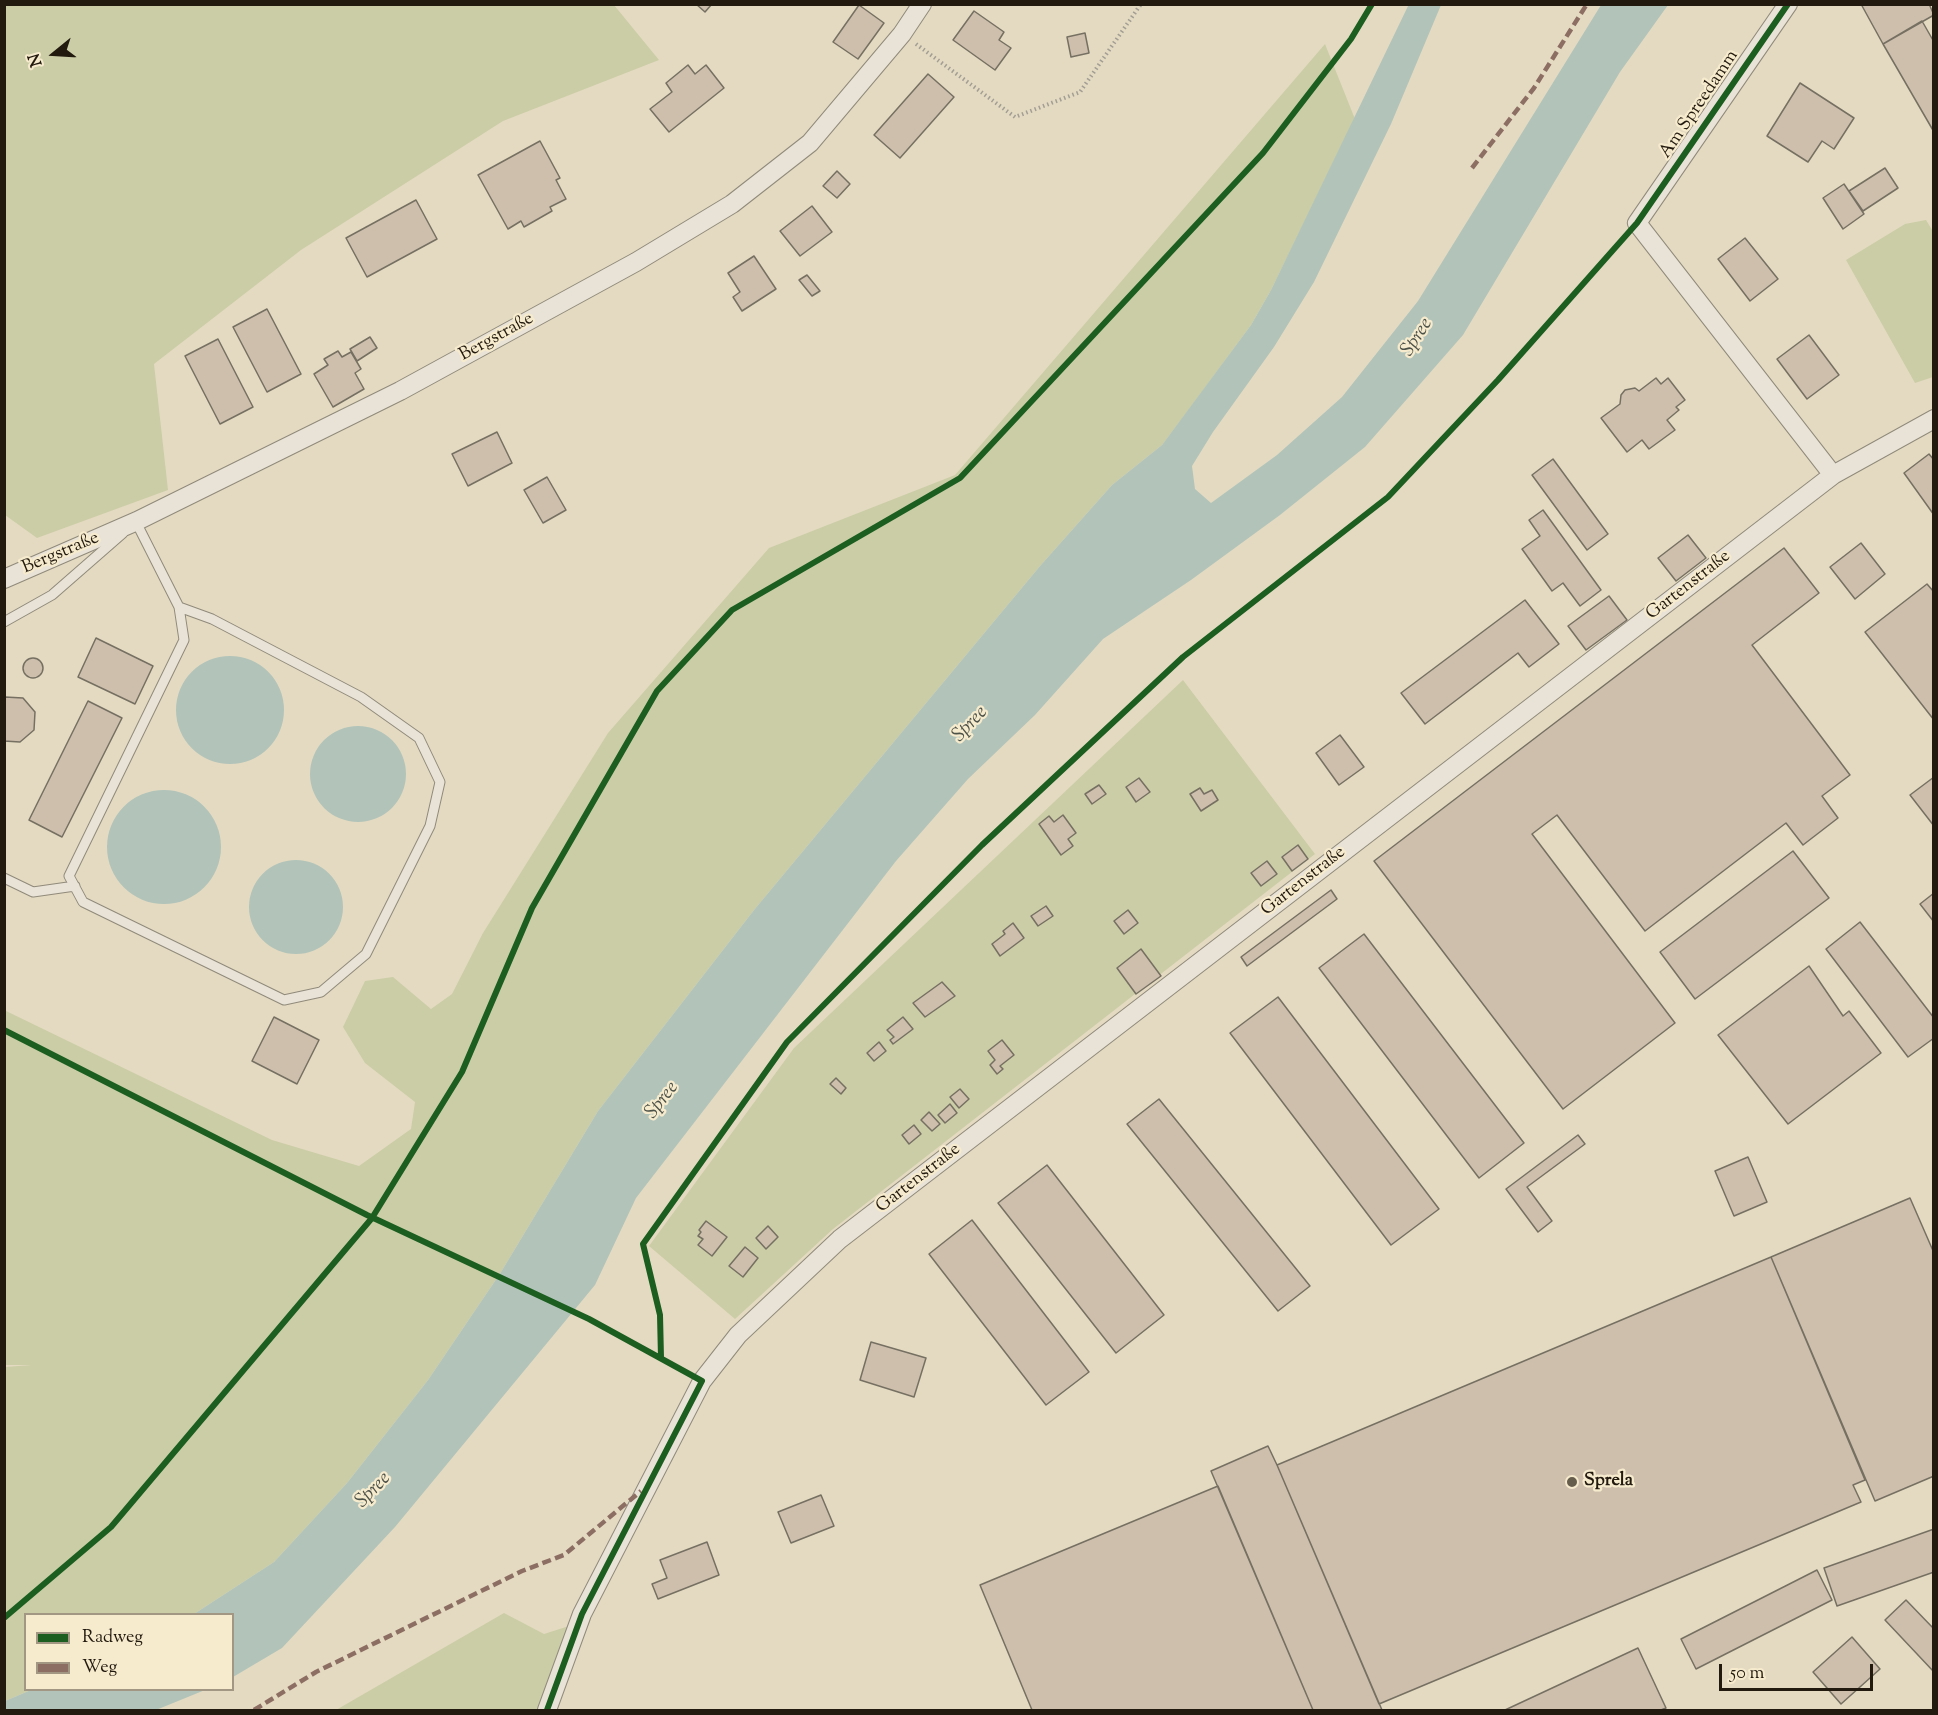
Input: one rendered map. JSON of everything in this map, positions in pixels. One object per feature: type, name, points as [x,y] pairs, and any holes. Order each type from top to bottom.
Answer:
[{"type":"street","name":"Bergstraße","points":[[4,579],[137,521],[400,391],[636,262],[732,204],[810,143],[902,34],[922,4]]},
{"type":"street","name":"Am Spreedamm","points":[[1788,4],[1637,223],[1833,475]]},
{"type":"street","name":"Gartenstraße","points":[[547,1710],[582,1614],[702,1380],[738,1335],[840,1239],[1833,475],[1934,419]]},
{"type":"lane","points":[[4,622],[52,595],[137,521],[179,607],[184,640],[69,876],[83,902],[284,1000],[321,992],[366,954],[429,826],[440,782],[419,738],[361,697],[212,620],[179,607]]},
{"type":"lane","points":[[4,878],[33,892],[75,886]]},
{"type":"path","points":[[902,34],[1015,117],[1080,92],[1141,4]]},
{"type":"green space","points":[[5,4],[614,5],[659,60],[503,121],[301,250],[154,364],[168,490],[37,538],[5,515]]},
{"type":"green space","points":[[1325,44],[1355,119],[1271,290],[1251,325],[1162,445],[1112,485],[1040,566],[754,910],[598,1111],[501,1272],[428,1380],[347,1483],[274,1562],[196,1613],[24,1613],[24,1691],[29,1691],[5,1701],[5,1367],[32,1365],[5,1365],[4,1010],[272,1140],[359,1166],[411,1129],[415,1102],[365,1063],[343,1027],[365,981],[393,977],[431,1009],[452,994],[483,933],[608,733],[769,548],[955,475]]},
{"type":"green space","points":[[1926,220],[1934,233],[1933,377],[1915,383],[1846,260],[1905,224]]},
{"type":"green space","points":[[1183,680],[1315,854],[833,1229],[735,1319],[649,1246],[794,1048]]},
{"type":"green space","points":[[504,1613],[544,1634],[591,1619],[555,1710],[336,1710]]},
{"type":"water","name":"Spree","points":[[1409,4],[1441,5],[1391,124],[1314,282],[1274,347],[1213,432],[1192,466],[1195,489],[1211,503],[1277,455],[1342,397],[1418,301],[1601,5],[1668,5],[1620,72],[1463,335],[1365,447],[1280,515],[1191,580],[1103,639],[1035,715],[968,779],[896,861],[636,1198],[595,1285],[395,1527],[282,1648],[234,1676],[234,1613],[196,1613],[274,1562],[347,1483],[428,1380],[501,1272],[598,1111],[754,910],[1040,566],[1112,485],[1162,445],[1251,325],[1271,290]]},
{"type":"water","points":[[230,656],[251,660],[268,672],[280,689],[284,710],[280,731],[268,748],[251,760],[230,764],[209,760],[192,748],[180,731],[176,710],[180,689],[192,672],[209,660]]},
{"type":"water","points":[[358,726],[376,730],[392,740],[402,756],[406,774],[402,792],[392,808],[376,818],[358,822],[340,818],[324,808],[314,792],[310,774],[314,756],[324,740],[340,730]]},
{"type":"water","points":[[164,790],[186,794],[204,807],[217,825],[221,847],[217,869],[204,887],[186,900],[164,904],[142,900],[124,887],[111,869],[107,847],[111,825],[124,807],[142,794]]},
{"type":"water","points":[[287,860],[305,860],[330,873],[340,889],[343,907],[340,925],[330,941],[305,954],[287,954],[262,941],[249,916],[249,898],[262,873]]},
{"type":"water","points":[[29,1691],[203,1691],[156,1710],[5,1710],[5,1701]]},
{"type":"building","points":[[696,4],[712,4],[705,12]]},
{"type":"building","points":[[1861,4],[1929,4],[1934,15],[1883,44]]},
{"type":"building","points":[[859,5],[884,23],[858,59],[833,42]]},
{"type":"building","points":[[974,11],[1004,32],[999,40],[1011,48],[995,70],[953,40]]},
{"type":"building","points":[[1922,21],[1934,42],[1934,132],[1883,44]]},
{"type":"building","points":[[1085,33],[1089,53],[1071,57],[1067,37]]},
{"type":"building","points":[[688,65],[695,74],[706,65],[724,88],[669,132],[650,109],[672,92],[666,83]]},
{"type":"building","points":[[928,74],[954,97],[900,158],[874,135]]},
{"type":"building","points":[[1800,83],[1854,118],[1834,149],[1822,141],[1808,162],[1767,136]]},
{"type":"building","points":[[540,141],[560,178],[556,180],[566,199],[550,207],[552,211],[524,227],[521,221],[508,229],[478,175]]},
{"type":"building","points":[[1885,168],[1898,188],[1863,211],[1849,191]]},
{"type":"building","points":[[837,171],[850,184],[837,198],[823,186]]},
{"type":"building","points":[[1844,184],[1864,214],[1843,229],[1823,198]]},
{"type":"building","points":[[416,200],[437,239],[367,277],[346,238]]},
{"type":"building","points":[[812,206],[832,232],[800,256],[780,231]]},
{"type":"building","points":[[1745,238],[1778,279],[1750,301],[1718,259]]},
{"type":"building","points":[[754,256],[776,289],[742,311],[733,297],[740,292],[728,273]]},
{"type":"building","points":[[807,275],[820,291],[812,296],[799,280]]},
{"type":"building","points":[[267,309],[301,374],[267,392],[233,327]]},
{"type":"building","points":[[1809,335],[1839,375],[1807,399],[1777,359]]},
{"type":"building","points":[[370,337],[377,348],[357,361],[350,349]]},
{"type":"building","points":[[218,339],[253,407],[220,424],[185,356]]},
{"type":"building","points":[[338,351],[342,357],[351,352],[361,369],[355,373],[364,389],[333,407],[314,374],[328,365],[324,359]]},
{"type":"building","points":[[1656,378],[1661,384],[1668,378],[1685,400],[1676,407],[1679,410],[1667,420],[1675,430],[1649,449],[1642,440],[1627,452],[1601,418],[1620,404],[1621,395],[1625,390],[1635,388],[1639,391]]},
{"type":"building","points":[[497,432],[512,463],[468,486],[452,454]]},
{"type":"building","points":[[1929,454],[1934,460],[1934,515],[1904,473]]},
{"type":"building","points":[[1553,459],[1608,534],[1587,550],[1532,475]]},
{"type":"building","points":[[547,477],[566,510],[543,523],[524,490]]},
{"type":"building","points":[[1543,510],[1601,590],[1580,606],[1563,583],[1552,591],[1522,549],[1540,536],[1529,520]]},
{"type":"building","points":[[1688,535],[1706,558],[1676,581],[1658,558]]},
{"type":"building","points":[[1861,543],[1885,574],[1855,599],[1830,567]]},
{"type":"building","points":[[1784,548],[1819,593],[1752,645],[1850,775],[1822,796],[1838,818],[1803,845],[1786,823],[1645,931],[1557,815],[1532,834],[1675,1023],[1563,1109],[1374,861]]},
{"type":"building","points":[[1927,584],[1934,592],[1934,720],[1865,632]]},
{"type":"building","points":[[1609,596],[1627,620],[1586,650],[1568,626]]},
{"type":"building","points":[[1525,600],[1559,644],[1529,667],[1518,653],[1425,724],[1401,693]]},
{"type":"building","points":[[96,638],[153,666],[135,704],[78,677]]},
{"type":"building","points":[[33,658],[40,661],[43,668],[40,675],[33,678],[26,675],[23,668],[26,661]]},
{"type":"building","points":[[5,697],[23,698],[35,712],[34,730],[20,742],[4,741]]},
{"type":"building","points":[[88,701],[122,718],[62,837],[29,820]]},
{"type":"building","points":[[1340,735],[1364,767],[1339,785],[1316,753]]},
{"type":"building","points":[[1934,777],[1934,826],[1910,795]]},
{"type":"building","points":[[1139,778],[1150,792],[1136,802],[1126,787]]},
{"type":"building","points":[[1099,785],[1106,794],[1092,804],[1085,794]]},
{"type":"building","points":[[1200,788],[1204,794],[1212,790],[1218,800],[1201,811],[1190,794]]},
{"type":"building","points":[[1063,815],[1076,833],[1068,839],[1073,846],[1061,855],[1039,824],[1049,816],[1054,822]]},
{"type":"building","points":[[1298,845],[1308,859],[1292,871],[1282,857]]},
{"type":"building","points":[[1793,851],[1829,898],[1695,999],[1660,952]]},
{"type":"building","points":[[1267,861],[1277,874],[1261,886],[1251,873]]},
{"type":"building","points":[[1331,890],[1337,899],[1247,966],[1241,957]]},
{"type":"building","points":[[1934,893],[1934,922],[1920,904]]},
{"type":"building","points":[[1046,906],[1053,916],[1038,926],[1031,916]]},
{"type":"building","points":[[1128,910],[1138,923],[1124,934],[1114,921]]},
{"type":"building","points":[[1860,922],[1934,1018],[1934,1038],[1908,1057],[1826,949]]},
{"type":"building","points":[[1013,923],[1024,938],[1000,956],[992,944],[1005,934],[1003,931]]},
{"type":"building","points":[[1364,934],[1524,1143],[1479,1178],[1319,968]]},
{"type":"building","points":[[1141,949],[1161,976],[1136,994],[1117,968]]},
{"type":"building","points":[[1809,966],[1843,1016],[1849,1011],[1881,1053],[1788,1124],[1718,1035]]},
{"type":"building","points":[[942,982],[955,996],[925,1017],[913,1003]]},
{"type":"building","points":[[1278,997],[1439,1209],[1391,1245],[1230,1033]]},
{"type":"building","points":[[274,1017],[319,1040],[297,1084],[252,1061]]},
{"type":"building","points":[[903,1017],[913,1029],[893,1044],[890,1040],[894,1037],[887,1030]]},
{"type":"building","points":[[1002,1040],[1014,1055],[1000,1066],[1003,1069],[997,1074],[990,1065],[995,1060],[988,1051]]},
{"type":"building","points":[[879,1042],[886,1051],[874,1061],[867,1053]]},
{"type":"building","points":[[836,1078],[846,1088],[841,1094],[830,1084]]},
{"type":"building","points":[[960,1089],[969,1099],[959,1108],[950,1097]]},
{"type":"building","points":[[1159,1099],[1310,1286],[1278,1311],[1127,1124]]},
{"type":"building","points":[[950,1104],[957,1113],[945,1123],[938,1115]]},
{"type":"building","points":[[929,1112],[940,1124],[932,1131],[921,1120]]},
{"type":"building","points":[[914,1125],[921,1134],[909,1144],[902,1135]]},
{"type":"building","points":[[1578,1135],[1585,1144],[1527,1187],[1552,1221],[1538,1232],[1506,1189]]},
{"type":"building","points":[[1748,1157],[1767,1202],[1734,1216],[1715,1171]]},
{"type":"building","points":[[1047,1165],[1164,1315],[1116,1353],[998,1203]]},
{"type":"building","points":[[1910,1198],[1934,1253],[1934,1476],[1875,1501],[1771,1257]]},
{"type":"building","points":[[972,1220],[1089,1372],[1046,1405],[929,1254]]},
{"type":"building","points":[[706,1221],[727,1237],[712,1256],[698,1245],[703,1239],[698,1236],[701,1232],[699,1230]]},
{"type":"building","points":[[768,1226],[778,1237],[766,1249],[756,1238]]},
{"type":"building","points":[[745,1247],[758,1258],[743,1277],[729,1266]]},
{"type":"building","name":"Sprela","points":[[1771,1257],[1865,1480],[1853,1485],[1861,1502],[1379,1704],[1277,1465]]},
{"type":"building","points":[[871,1342],[926,1358],[914,1397],[860,1380]]},
{"type":"building","points":[[1268,1446],[1382,1710],[1313,1710],[1211,1471]]},
{"type":"building","points":[[1218,1486],[1313,1710],[1032,1710],[980,1585]]},
{"type":"building","points":[[821,1495],[834,1526],[791,1543],[778,1512]]},
{"type":"building","points":[[1934,1529],[1934,1572],[1837,1606],[1824,1568]]},
{"type":"building","points":[[707,1542],[719,1575],[658,1599],[652,1584],[667,1578],[660,1560]]},
{"type":"building","points":[[1817,1570],[1832,1600],[1696,1669],[1681,1639]]},
{"type":"building","points":[[1906,1600],[1934,1629],[1934,1672],[1885,1620]]},
{"type":"building","points":[[1852,1637],[1880,1669],[1841,1704],[1813,1672]]},
{"type":"building","points":[[1638,1648],[1666,1708],[1661,1710],[1505,1710]]},
{"type":"marked path","points":[[1472,168],[1534,88],[1587,4]]},
{"type":"marked path","points":[[254,1710],[316,1672],[522,1571],[564,1555],[641,1491]]},
{"type":"cycle path","points":[[4,1618],[111,1527],[372,1218],[462,1072],[532,908],[657,691],[732,610],[960,478],[1263,153],[1351,39],[1372,4]]},
{"type":"cycle path","points":[[661,1358],[660,1315],[643,1244],[787,1042],[982,845],[1183,657],[1388,497],[1498,380],[1637,223],[1788,4]]},
{"type":"cycle path","points":[[4,1030],[367,1215],[589,1319],[702,1381],[582,1614],[547,1710]]},
{"type":"place","name":"Sprela","points":[[1572,1482]]}]
